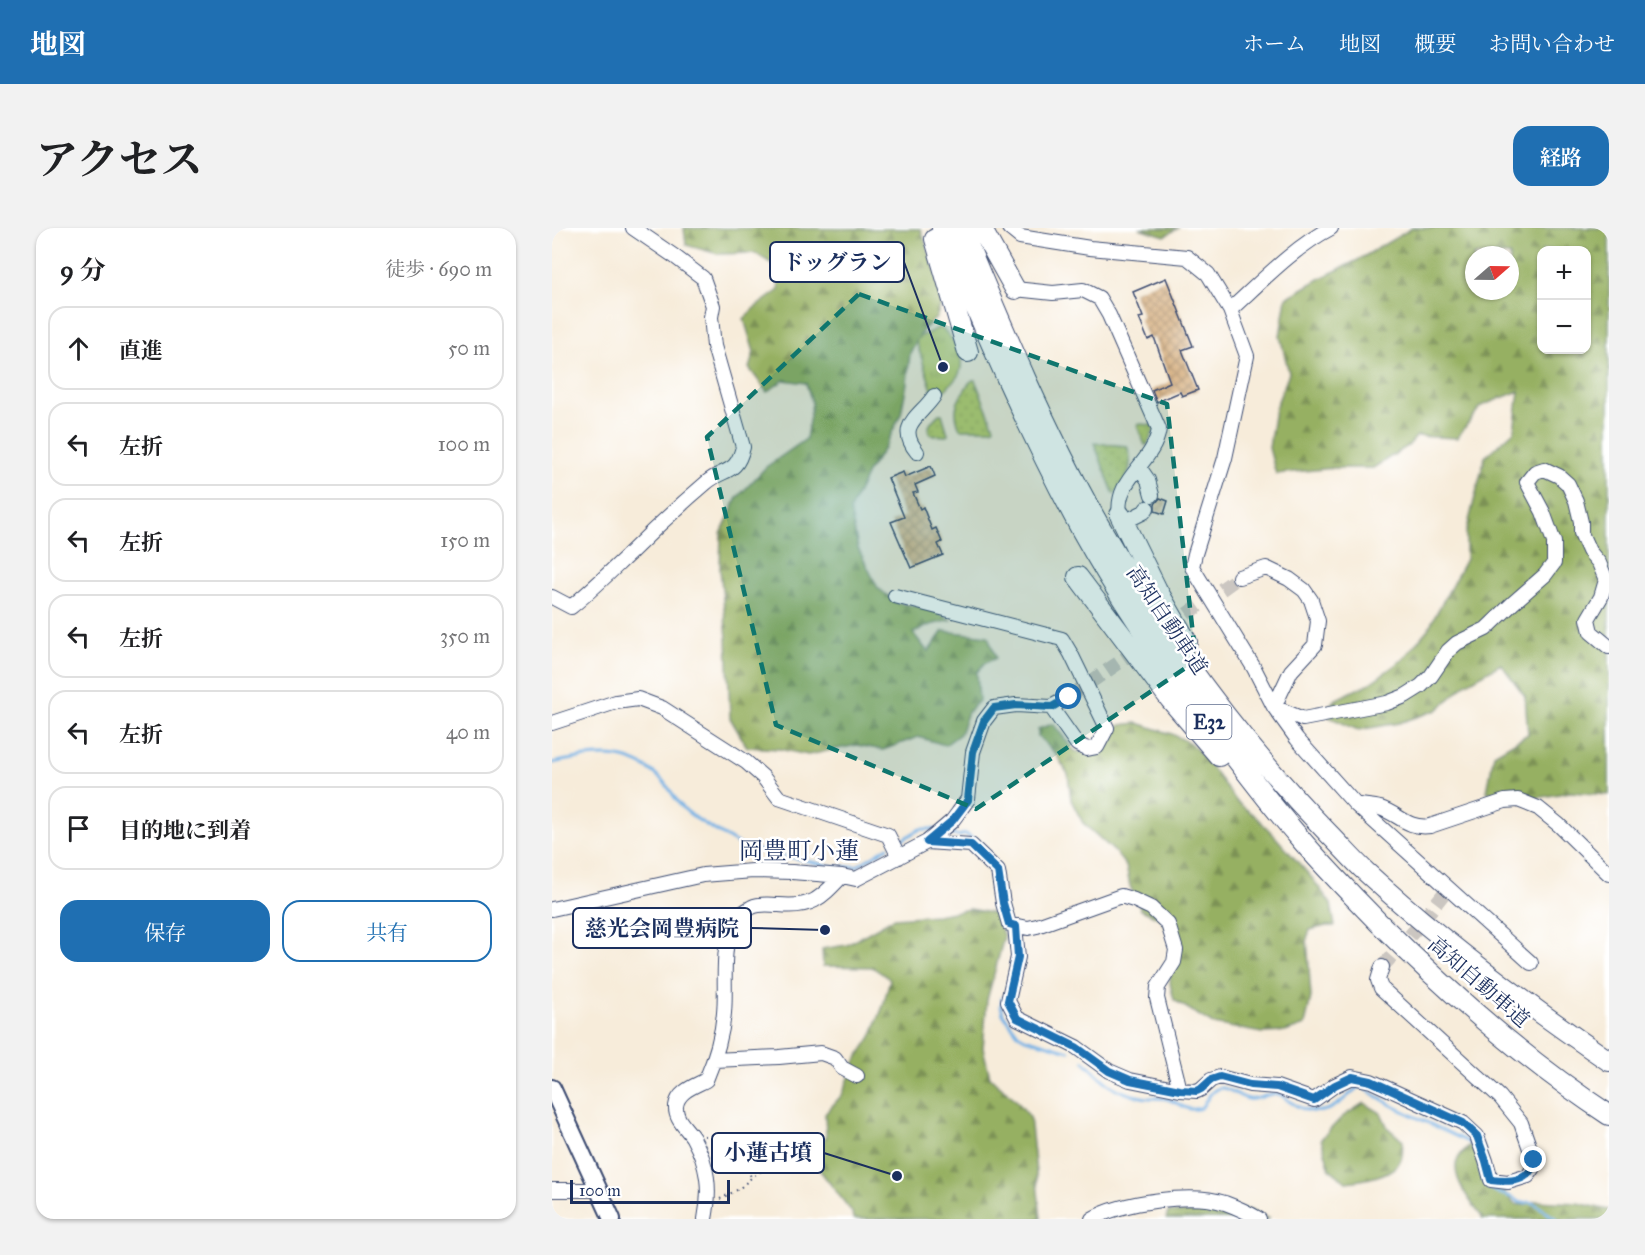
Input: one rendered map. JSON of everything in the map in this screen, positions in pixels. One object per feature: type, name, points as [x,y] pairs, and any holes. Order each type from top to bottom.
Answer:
[{"type":"highway","points":[[932,228],[968,352]]},
{"type":"highway","name":"高知自動車道","points":[[942,228],[1047,464],[1083,533],[1121,597],[1168,668],[1299,838],[1410,954],[1465,1005],[1528,1057],[1609,1115]]},
{"type":"highway","name":"高知自動車道","points":[[961,228],[1031,390],[1104,534],[1136,588],[1242,737],[1305,810],[1364,870],[1428,927],[1489,976],[1609,1061]]},
{"type":"highway","points":[[981,228],[1015,289]]},
{"type":"highway","points":[[1122,518],[1157,590],[1193,652],[1305,810]]},
{"type":"highway","points":[[1078,577],[1170,699],[1220,757],[1299,838]]},
{"type":"main road","points":[[552,1088],[612,1219]]},
{"type":"street","points":[[552,597],[571,607],[708,480],[731,469],[740,459],[743,447],[714,346],[712,306],[703,278],[633,228]]},
{"type":"street","points":[[1010,228],[1020,237],[1090,248],[1187,257],[1208,274],[1230,310],[1247,356],[1225,458],[1192,567],[1254,668],[1274,707],[1297,739],[1355,804],[1447,890],[1531,963]]},
{"type":"street","points":[[1230,310],[1286,259],[1316,236],[1331,228]]},
{"type":"street","points":[[1015,289],[1053,292],[1083,290],[1099,298],[1109,315],[1159,429],[1157,442],[1123,488],[1118,503],[1122,518],[1144,512],[1149,501],[1148,480],[1139,467]]},
{"type":"street","points":[[917,452],[909,437],[909,425],[934,396]]},
{"type":"street","points":[[1274,707],[1303,719],[1387,703],[1421,686],[1457,643],[1486,629],[1545,575],[1554,563],[1554,542],[1543,512],[1527,482],[1535,472],[1544,469],[1559,476],[1568,484],[1576,501],[1581,533],[1588,551],[1599,563],[1606,580],[1601,597],[1588,619],[1591,632],[1609,647]]},
{"type":"street","points":[[1239,577],[1266,568],[1289,579],[1304,590],[1311,600],[1318,621],[1315,645],[1291,671],[1274,707]]},
{"type":"street","points":[[895,596],[1062,639],[1107,728],[1097,747],[1087,749],[1077,744],[1052,707]]},
{"type":"street","points":[[931,839],[946,826],[968,800],[973,752],[987,716],[994,708],[1016,705],[1052,707],[1072,695]]},
{"type":"street","points":[[552,723],[616,702],[638,699],[662,708],[746,762],[763,777],[779,798],[888,835],[895,849]]},
{"type":"street","points":[[1355,804],[1380,808],[1415,826],[1422,827],[1505,801],[1518,800],[1538,808],[1559,825],[1609,874]]},
{"type":"street","points":[[552,909],[703,875],[753,871],[792,872],[856,879],[895,849],[931,839],[971,845],[998,871],[1003,903],[1013,925],[1018,957],[1008,1001],[1017,1018],[1076,1047],[1109,1071],[1130,1080],[1180,1090],[1197,1091],[1211,1080],[1220,1077],[1250,1085],[1277,1087],[1314,1100],[1335,1085],[1352,1077],[1371,1081],[1463,1123],[1477,1136],[1491,1180],[1508,1182],[1527,1176],[1533,1169],[1534,1160],[1521,1123],[1500,1097],[1381,988],[1378,980],[1382,968]]},
{"type":"street","points":[[705,1219],[709,1200],[707,1173],[693,1138],[678,1120],[676,1105],[684,1091],[706,1080],[714,1060],[724,1014],[727,944],[731,928],[738,916],[754,906],[766,904],[796,907],[821,898],[842,876]]},
{"type":"street","points":[[1013,925],[1028,928],[1036,926],[1121,896],[1152,908],[1168,924],[1176,950],[1174,962],[1158,987],[1158,998],[1180,1090]]},
{"type":"street","points":[[714,1060],[821,1053],[835,1058],[842,1068],[857,1076]]},
{"type":"street","points":[[552,1190],[598,1190]]},
{"type":"street","points":[[1092,1219],[1142,1203],[1194,1199],[1223,1203],[1259,1219]]},
{"type":"path","points":[[693,1138],[715,1135],[730,1138],[761,1137],[793,1142]]},
{"type":"path","points":[[730,1138],[739,1149],[751,1178]]},
{"type":"path","points":[[709,1200],[717,1200],[739,1189],[770,1165],[778,1170]]},
{"type":"highlighted area","points":[[859,294],[1167,404],[1196,661],[976,809],[776,725],[707,437]]},
{"type":"green space","points":[[684,228],[921,229],[944,297],[936,318],[923,330],[910,353],[901,414],[885,447],[868,471],[850,510],[858,548],[878,588],[897,603],[928,608],[951,620],[930,625],[913,633],[928,652],[943,631],[988,636],[996,658],[985,663],[977,672],[979,701],[968,712],[960,734],[945,745],[918,737],[883,750],[857,745],[808,755],[779,749],[747,747],[730,718],[727,638],[720,569],[721,534],[737,498],[766,467],[806,439],[812,403],[806,383],[784,380],[767,392],[749,368],[754,352],[744,319],[753,309],[779,290],[777,267],[755,253],[718,254],[686,245]]},
{"type":"green space","points":[[1139,228],[1178,228],[1165,236]]},
{"type":"green space","points":[[1412,228],[1609,228],[1609,795],[1570,792],[1526,800],[1487,792],[1494,754],[1528,734],[1525,696],[1501,664],[1467,683],[1437,710],[1399,723],[1358,730],[1322,714],[1334,700],[1370,683],[1402,660],[1428,629],[1466,559],[1466,533],[1485,457],[1514,431],[1519,391],[1481,406],[1457,438],[1417,436],[1408,446],[1373,468],[1334,468],[1276,474],[1269,448],[1275,409],[1289,373],[1280,336],[1286,298],[1358,260]]},
{"type":"green space","points":[[940,327],[950,336],[957,348],[961,368],[954,381],[935,399],[916,341],[919,337]]},
{"type":"green space","points":[[975,380],[994,427],[992,429],[960,429],[956,415],[957,404]]},
{"type":"green space","points":[[939,414],[942,414],[947,436],[931,435],[928,430]]},
{"type":"green space","points":[[1137,425],[1152,425],[1154,430],[1147,445]]},
{"type":"green space","points":[[1094,443],[1127,446],[1130,466],[1123,483],[1115,494],[1113,492]]},
{"type":"green space","points":[[1137,723],[1172,734],[1190,743],[1203,756],[1237,802],[1272,833],[1312,878],[1331,904],[1335,926],[1310,930],[1307,938],[1311,997],[1305,1025],[1285,1032],[1262,1033],[1213,1024],[1174,1000],[1170,984],[1171,941],[1162,919],[1141,910],[1130,886],[1126,866],[1115,852],[1083,823],[1071,800],[1068,774],[1056,754],[1038,736],[1038,729],[1053,724],[1075,751],[1090,754],[1108,747],[1120,725]]},
{"type":"green space","points":[[970,909],[996,914],[1004,937],[987,1000],[983,1048],[990,1077],[1015,1099],[1030,1117],[1041,1219],[853,1219],[852,1212],[815,1164],[826,1135],[825,1114],[842,1095],[857,1058],[871,1037],[890,979],[872,967],[823,966],[822,949],[847,945],[894,918],[937,915]]},
{"type":"green space","points":[[1364,1103],[1381,1113],[1388,1128],[1403,1141],[1402,1156],[1399,1163],[1387,1172],[1370,1178],[1346,1182],[1330,1169],[1321,1139],[1342,1117]]},
{"type":"green space","points":[[1469,1145],[1481,1154],[1493,1177],[1514,1204],[1523,1205],[1535,1201],[1578,1203],[1609,1210],[1609,1219],[1482,1219],[1464,1191],[1457,1175],[1457,1161]]},
{"type":"green space","points":[[1231,1207],[1250,1210],[1270,1219],[1166,1219],[1168,1212],[1215,1211]]},
{"type":"building","points":[[1166,278],[1193,346],[1182,350],[1198,390],[1182,396],[1180,392],[1157,402],[1152,390],[1170,382],[1154,337],[1148,340],[1139,318],[1143,317],[1133,292]]},
{"type":"building","points":[[931,466],[935,476],[915,485],[918,492],[913,493],[920,509],[923,507],[932,530],[936,528],[942,542],[938,544],[943,555],[911,568],[891,522],[904,517],[888,478],[903,472],[905,477]]},
{"type":"building","points":[[1160,498],[1168,501],[1164,514],[1155,511],[1155,504]]},
{"type":"waterway","points":[[552,763],[596,756],[624,758],[637,762],[662,780],[687,812],[746,848],[836,867],[857,866],[888,847]]},
{"type":"waterway","points":[[897,843],[920,829],[934,829]]},
{"type":"waterway","points":[[946,833],[958,836],[966,834],[973,839]]},
{"type":"waterway","points":[[1002,998],[1003,1014],[1018,1034],[1069,1051]]},
{"type":"waterway","points":[[1084,1061],[1116,1089],[1145,1098],[1167,1099],[1192,1109],[1201,1108],[1211,1093],[1220,1088],[1249,1099],[1277,1094],[1303,1109],[1322,1111],[1337,1104],[1360,1086],[1393,1106],[1474,1145]]},
{"type":"waterway","points":[[1480,1162],[1484,1182],[1492,1190],[1519,1202],[1533,1203],[1557,1219]]},
{"type":"tunnel","points":[[1170,626],[1239,577]]},
{"type":"tunnel","points":[[1072,695],[1140,648]]},
{"type":"tunnel","points":[[1382,967],[1445,892]]},
{"type":"place","name":"ドッグラン","points":[[943,367]]},
{"type":"place","name":"慈光会岡豊病院","points":[[825,930]]},
{"type":"place","name":"小蓮古墳","points":[[897,1176]]},
{"type":"district","name":"岡豊町小蓮","points":[[799,851]]},
{"type":"route","points":[[1069,697],[1052,707],[1016,705],[994,708],[984,721],[973,752],[968,800],[952,821],[927,842],[971,845],[998,871],[1009,924],[1016,926],[1018,957],[1008,1001],[1017,1018],[1076,1047],[1109,1071],[1130,1080],[1180,1090],[1197,1091],[1211,1080],[1220,1077],[1250,1085],[1277,1087],[1314,1100],[1335,1085],[1352,1077],[1371,1081],[1463,1123],[1477,1136],[1491,1180],[1508,1182],[1527,1176],[1533,1169],[1534,1160]]}]
